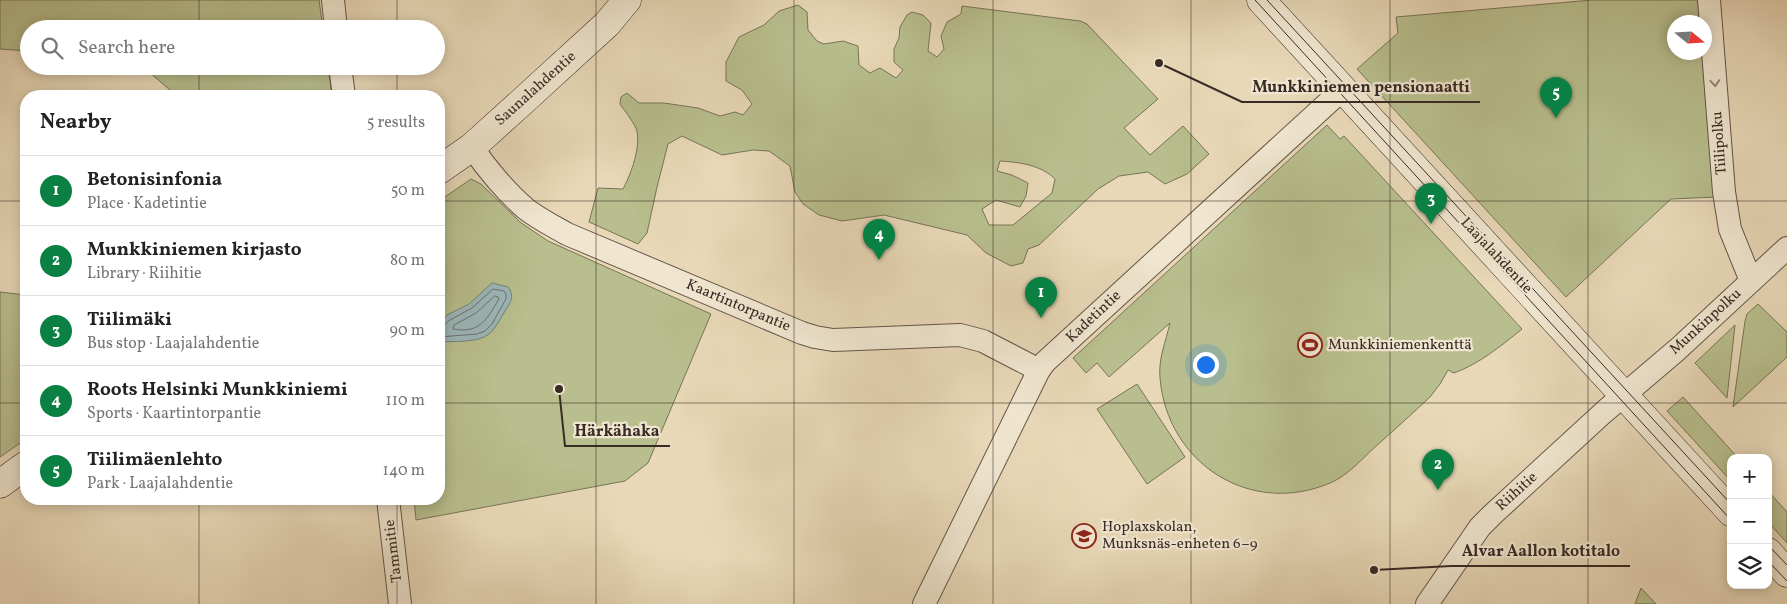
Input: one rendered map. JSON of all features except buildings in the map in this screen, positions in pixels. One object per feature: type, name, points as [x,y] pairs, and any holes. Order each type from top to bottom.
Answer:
[{"type":"street","points":[[333,0],[335,20]]},
{"type":"street","name":"Saunalahdentie","points":[[445,166],[472,148],[607,24],[627,0]]},
{"type":"street","name":"Laajalahdentie","points":[[1261,0],[1727,508]]},
{"type":"street","name":"Tiilipolku","points":[[1709,0],[1724,192],[1730,229],[1750,282]]},
{"type":"street","points":[[341,75],[343,90]]},
{"type":"street","name":"Kadetintie","points":[[924,604],[1039,370],[1342,90]]},
{"type":"street","name":"Kaartintorpantie","points":[[472,148],[484,165],[526,209],[552,226],[794,330],[815,337],[833,340],[960,335],[983,341],[1039,370]]},
{"type":"street","name":"Munkinpolku","points":[[1624,395],[1787,248]]},
{"type":"street","name":"Riihitie","points":[[1427,604],[1487,520],[1624,395]]},
{"type":"street","points":[[0,484],[20,469]]},
{"type":"street","name":"Tammitie","points":[[389,505],[400,604]]},
{"type":"street","points":[[1772,556],[1787,573]]},
{"type":"green space","points":[[0,0],[319,0],[322,20],[20,20],[20,50],[0,49]]},
{"type":"green space","points":[[1592,0],[1699,0],[1700,15],[1667,15],[1667,60],[1705,60],[1717,197],[1671,199],[1566,297],[1357,69],[1398,33],[1396,17]]},
{"type":"green space","points":[[798,5],[807,12],[808,30],[817,41],[824,44],[843,41],[858,46],[859,65],[870,73],[880,68],[896,78],[903,70],[894,62],[894,49],[899,38],[900,27],[907,15],[912,12],[923,15],[931,23],[928,51],[937,57],[944,49],[941,36],[947,22],[961,14],[962,6],[1080,21],[1087,24],[1158,99],[1124,128],[1150,155],[1183,126],[1209,154],[1187,174],[1165,184],[1148,172],[1119,176],[1098,189],[1039,245],[1028,249],[1023,263],[1011,266],[986,253],[967,235],[884,215],[842,221],[819,215],[803,204],[795,192],[790,166],[769,151],[753,150],[722,155],[682,136],[668,144],[647,233],[638,244],[589,222],[598,188],[623,189],[635,159],[638,143],[636,128],[620,104],[621,97],[627,93],[639,103],[664,103],[698,108],[720,116],[735,112],[743,115],[752,104],[742,90],[726,81],[726,62],[739,37],[764,25],[779,11]],"holes":[[[1000,161],[1022,163],[1036,167],[1055,179],[1052,193],[1013,225],[989,225],[982,209],[996,200],[1020,207],[1026,196],[1028,183],[1012,175],[997,171]]]},
{"type":"green space","points":[[152,75],[329,75],[331,90],[170,90]]},
{"type":"green space","name":"Munkkiniemenkenttä","points":[[1327,125],[1340,139],[1344,136],[1522,329],[1472,365],[1454,373],[1448,370],[1430,397],[1342,476],[1330,483],[1300,492],[1271,493],[1243,487],[1218,475],[1196,458],[1178,435],[1166,408],[1160,378],[1161,357],[1170,323],[1109,377],[1097,363],[1086,373],[1073,358]]},
{"type":"green space","points":[[471,179],[481,184],[520,222],[548,241],[711,314],[648,463],[625,481],[416,520],[415,505],[445,505],[445,197]]},
{"type":"green space","points":[[0,292],[20,294],[20,443],[0,457]]},
{"type":"green space","points":[[1758,304],[1787,332],[1787,357],[1733,407],[1745,321],[1747,314]]},
{"type":"green space","points":[[1735,325],[1727,398],[1695,363]]},
{"type":"green space","points":[[1137,384],[1185,457],[1147,484],[1097,409]]},
{"type":"green space","points":[[1683,397],[1734,454],[1727,454],[1727,477],[1667,411]]},
{"type":"green space","points":[[1772,495],[1787,512],[1787,543],[1772,526]]},
{"type":"green space","points":[[1641,588],[1656,604],[1635,604]]},
{"type":"water","points":[[492,283],[508,287],[512,296],[498,323],[489,334],[479,339],[445,342],[445,317],[469,304]]},
{"type":"tram line","points":[[1255,0],[1727,516]]},
{"type":"tram line","points":[[1267,0],[1727,500]]},
{"type":"tram line","points":[[1772,549],[1787,565]]},
{"type":"tram line","points":[[1772,565],[1787,581]]},
{"type":"place","name":"Munkkiniemen pensionaatti","points":[[1159,63]]},
{"type":"place","name":"Tiilimäenlehto","points":[[1556,118]]},
{"type":"place","name":"Tiilimäki","points":[[1431,224]]},
{"type":"place","name":"Roots Helsinki Munkkiniemi","points":[[879,260]]},
{"type":"place","name":"Betonisinfonia","points":[[1041,318]]},
{"type":"place","name":"Munkkiniemenkenttä","points":[[1310,345]]},
{"type":"place","name":"Härkähaka","points":[[559,389]]},
{"type":"place","name":"Munkkiniemen kirjasto","points":[[1438,490]]},
{"type":"place","name":"Hoplaxskolan, Munksnäs-enheten 6–9","points":[[1084,536]]},
{"type":"place","name":"Alvar Aallon kotitalo","points":[[1374,570]]}]
